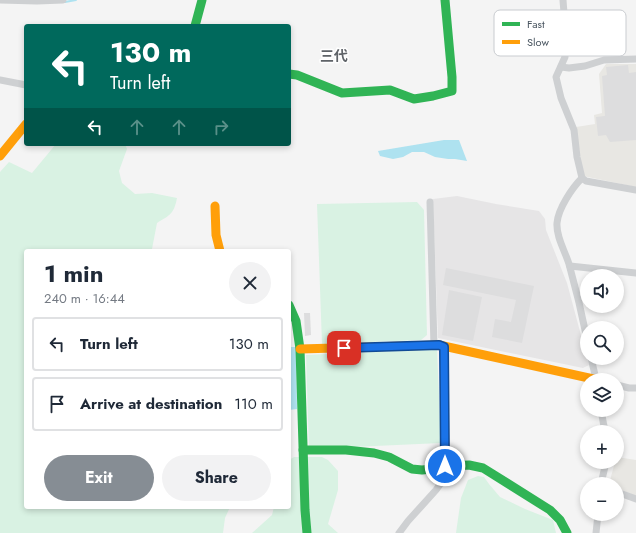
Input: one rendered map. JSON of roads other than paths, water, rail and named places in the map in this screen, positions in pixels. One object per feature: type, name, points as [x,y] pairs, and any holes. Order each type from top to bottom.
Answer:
[{"type":"street","points":[[0,0],[63,0]]},
{"type":"street","points":[[196,24],[202,0]]},
{"type":"street","points":[[291,74],[297,75],[342,93],[390,90],[414,99],[452,92],[445,0]]},
{"type":"street","points":[[562,0],[564,10]]},
{"type":"street","points":[[565,56],[556,77],[560,98],[574,130],[577,157],[582,178],[586,181],[636,190]]},
{"type":"street","points":[[561,67],[569,68],[584,66],[604,60],[636,59]]},
{"type":"street","points":[[0,80],[24,85]]},
{"type":"street","points":[[0,156],[24,126]]},
{"type":"street","points":[[582,178],[572,188],[559,214],[557,223],[558,234],[570,266],[583,321]]},
{"type":"street","points":[[430,202],[434,346]]},
{"type":"street","points":[[215,206],[216,235],[219,249]]},
{"type":"street","points":[[570,266],[636,273]]},
{"type":"street","points":[[291,310],[296,321],[300,349],[304,510],[307,533]]},
{"type":"street","points":[[300,349],[434,346],[580,376]]},
{"type":"street","points":[[399,533],[441,483],[445,466],[444,347]]},
{"type":"street","points":[[624,387],[636,388]]},
{"type":"street","points":[[303,450],[346,450],[374,453],[389,457],[412,469],[422,470],[469,464],[483,468],[550,510],[559,518],[567,533]]},
{"type":"street","points":[[624,495],[636,499]]},
{"type":"street","points":[[596,533],[597,521]]},
{"type":"water","points":[[444,140],[459,140],[467,161],[435,157],[424,152],[412,152],[403,157],[393,159],[380,156],[378,151]]},
{"type":"water","points":[[291,347],[296,347],[297,409],[291,410]]},
{"type":"waterway","points":[[65,2],[76,0]]},
{"type":"district","name":"三代","points":[[334,56]]}]
